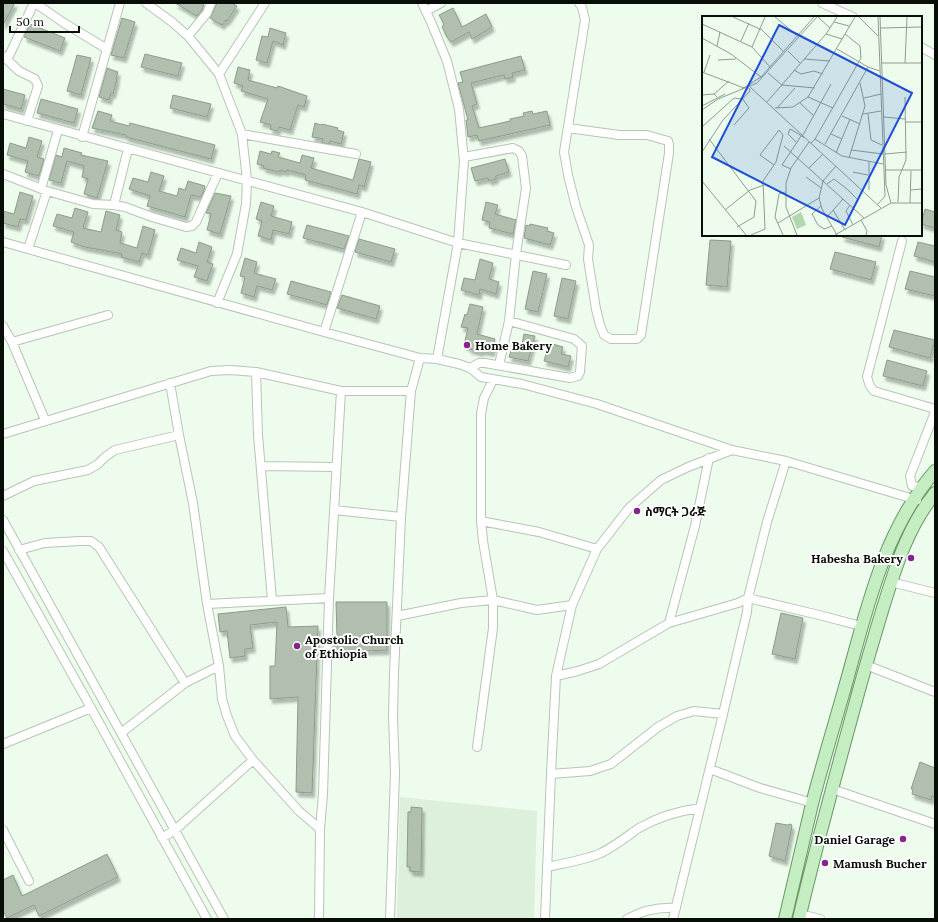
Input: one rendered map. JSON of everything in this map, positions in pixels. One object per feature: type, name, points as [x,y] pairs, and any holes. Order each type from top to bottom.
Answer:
[{"type":"main road","points":[[785,919],[813,803],[873,587],[892,537],[913,499],[935,471]]},
{"type":"main road","points":[[800,917],[832,790],[890,582],[907,537],[932,497]]},
{"type":"street","points":[[27,121],[38,86],[35,79],[19,71],[5,58],[35,3],[64,23],[107,49]]},
{"type":"street","points":[[82,137],[120,3]]},
{"type":"street","points":[[146,3],[157,6],[188,36],[219,74],[242,134],[247,180],[246,204],[237,254],[217,303]]},
{"type":"street","points":[[188,36],[207,13],[211,3]]},
{"type":"street","points":[[219,74],[265,3]]},
{"type":"street","points":[[422,3],[447,61],[459,109],[464,157],[458,242],[437,359]]},
{"type":"street","points":[[426,11],[441,3]]},
{"type":"street","points":[[568,128],[619,135],[647,135],[668,141],[669,153],[642,336],[637,339],[611,339],[604,335],[600,325],[588,259],[589,245],[576,207],[564,152],[585,20],[579,3]]},
{"type":"street","points":[[822,3],[851,16]]},
{"type":"street","points":[[922,48],[935,54]]},
{"type":"street","points":[[4,117],[27,121],[82,137],[218,172],[362,212],[458,242],[566,265]]},
{"type":"street","points":[[28,249],[58,130]]},
{"type":"street","points":[[242,134],[356,154]]},
{"type":"street","points":[[464,157],[513,148],[519,151],[522,156],[526,188],[516,254],[509,321],[499,365]]},
{"type":"street","points":[[114,204],[128,149]]},
{"type":"street","points":[[3,174],[44,190],[93,204],[114,204],[186,227],[192,226],[196,222],[218,172]]},
{"type":"street","points":[[324,332],[362,212]]},
{"type":"street","points":[[902,241],[867,377],[874,392],[935,410],[910,476],[912,486],[921,487]]},
{"type":"street","points":[[3,242],[217,303],[420,358],[437,359],[470,368],[481,377],[522,384],[597,404],[732,450],[786,461],[913,499],[932,497]]},
{"type":"street","points":[[12,342],[108,315]]},
{"type":"street","points":[[470,368],[479,363],[499,365],[570,378],[578,376],[580,372],[582,346],[579,342],[574,339],[509,321]]},
{"type":"street","points":[[3,326],[12,342],[46,420]]},
{"type":"street","points":[[390,919],[395,773],[393,717],[401,518],[411,391],[420,358]]},
{"type":"street","points":[[3,434],[211,371],[230,370],[256,372],[341,391],[411,391]]},
{"type":"street","points":[[256,372],[258,435],[272,600]]},
{"type":"street","points":[[477,747],[493,628],[493,600],[481,521],[481,414],[484,398],[493,380]]},
{"type":"street","points":[[170,383],[193,504],[207,604],[219,666],[222,699],[227,716],[235,736],[253,760],[299,811],[320,829]]},
{"type":"street","points":[[319,919],[320,829],[323,787],[329,598],[341,391]]},
{"type":"street","points":[[3,496],[34,482],[88,470],[116,450],[179,435]]},
{"type":"street","points":[[545,919],[548,867],[550,774],[556,676],[572,605],[597,548],[629,508],[661,480],[732,450]]},
{"type":"street","points":[[669,623],[695,526],[710,458]]},
{"type":"street","points":[[673,919],[747,612],[748,598],[767,522],[786,461]]},
{"type":"street","points":[[261,466],[336,467]]},
{"type":"street","points":[[334,510],[401,518]]},
{"type":"street","points":[[3,520],[224,919]]},
{"type":"street","points":[[481,521],[539,532],[597,548]]},
{"type":"street","points":[[19,550],[45,543],[80,541],[91,542],[99,547],[185,683]]},
{"type":"street","points":[[3,551],[91,708],[206,919]]},
{"type":"street","points":[[890,582],[935,593]]},
{"type":"street","points":[[207,604],[329,598]]},
{"type":"street","points":[[556,676],[578,671],[598,664],[669,623],[738,604],[748,598],[861,626]]},
{"type":"street","points":[[397,616],[460,603],[493,600],[537,610],[572,605]]},
{"type":"street","points":[[866,665],[935,692]]},
{"type":"street","points":[[121,733],[185,683],[219,666]]},
{"type":"street","points":[[3,744],[91,708]]},
{"type":"street","points":[[550,774],[590,770],[611,764],[658,727],[677,716],[694,711],[723,714]]},
{"type":"street","points":[[162,838],[175,830],[253,760]]},
{"type":"street","points":[[710,769],[760,788],[813,803]]},
{"type":"street","points":[[832,790],[935,824]]},
{"type":"street","points":[[548,867],[599,854],[620,843],[639,828],[659,818],[683,810],[700,808]]},
{"type":"street","points":[[3,830],[29,881]]},
{"type":"street","points":[[627,919],[648,910],[676,908]]},
{"type":"street","points":[[800,917],[820,919]]},
{"type":"shaded area","points":[[400,797],[537,811],[534,919],[397,919]]},
{"type":"building","points":[[3,3],[15,3],[3,25]]},
{"type":"building","points":[[175,3],[201,3],[204,5],[197,16]]},
{"type":"building","points":[[217,3],[232,3],[237,6],[227,21],[226,20],[222,25],[210,18]]},
{"type":"building","points":[[453,8],[462,27],[486,14],[492,27],[472,39],[469,32],[451,42],[442,27],[444,24],[439,15]]},
{"type":"building","points":[[122,18],[135,22],[124,58],[111,55]]},
{"type":"building","points":[[30,24],[65,38],[60,51],[24,37]]},
{"type":"building","points":[[270,28],[286,33],[283,45],[273,41],[267,63],[256,60],[262,36],[268,37]]},
{"type":"building","points":[[145,54],[182,63],[178,76],[141,67]]},
{"type":"building","points":[[77,55],[91,58],[81,95],[67,91]]},
{"type":"building","points":[[521,56],[525,70],[512,73],[513,77],[505,79],[504,75],[471,83],[477,104],[472,106],[479,128],[510,121],[510,119],[524,116],[523,113],[532,111],[533,114],[547,111],[550,125],[479,141],[477,135],[468,137],[466,120],[468,120],[458,83],[463,82],[460,72]]},
{"type":"building","points":[[238,67],[250,70],[248,80],[277,88],[278,86],[307,96],[304,107],[298,105],[290,130],[279,127],[277,131],[270,129],[271,125],[260,122],[268,99],[241,91],[243,86],[234,83]]},
{"type":"building","points":[[107,68],[118,72],[113,94],[111,93],[109,100],[99,97]]},
{"type":"building","points":[[3,89],[25,95],[21,109],[3,104]]},
{"type":"building","points":[[173,95],[211,104],[207,117],[170,108]]},
{"type":"building","points":[[41,99],[78,109],[74,123],[37,113]]},
{"type":"building","points":[[98,111],[112,115],[110,121],[129,126],[130,123],[215,145],[211,159],[126,137],[126,135],[92,128]]},
{"type":"building","points":[[315,123],[338,128],[337,130],[344,132],[341,144],[330,141],[329,144],[322,143],[323,139],[312,137]]},
{"type":"building","points":[[29,137],[42,141],[37,157],[44,159],[39,176],[25,172],[28,161],[7,155],[10,143],[26,148]]},
{"type":"building","points":[[64,148],[82,153],[81,155],[108,161],[97,198],[84,194],[88,179],[82,177],[84,166],[67,161],[61,183],[49,180],[56,155],[62,157]]},
{"type":"building","points":[[260,151],[271,154],[272,151],[280,153],[278,157],[300,163],[302,155],[314,158],[311,168],[353,180],[359,159],[371,162],[364,187],[359,185],[357,194],[305,180],[306,175],[287,170],[286,172],[280,170],[279,172],[263,168],[264,166],[257,164]]},
{"type":"building","points":[[505,159],[509,172],[496,176],[496,179],[489,181],[488,178],[475,181],[471,168]]},
{"type":"building","points":[[151,172],[164,176],[159,191],[177,196],[179,188],[185,190],[188,181],[205,186],[201,197],[191,195],[185,217],[147,206],[150,196],[129,189],[133,178],[148,182]]},
{"type":"building","points":[[20,192],[33,196],[26,220],[20,219],[18,227],[3,223],[3,211],[14,214]]},
{"type":"building","points":[[215,193],[231,196],[220,234],[207,230],[211,214],[206,213]]},
{"type":"building","points":[[261,202],[274,206],[271,216],[292,222],[289,234],[273,230],[271,240],[258,236],[262,221],[256,219]]},
{"type":"building","points":[[486,202],[498,205],[495,214],[516,220],[513,234],[489,228],[490,222],[482,220]]},
{"type":"building","points":[[75,208],[88,212],[83,228],[101,232],[106,211],[120,215],[116,230],[122,232],[120,243],[137,248],[143,226],[155,230],[148,255],[142,253],[139,262],[121,257],[122,254],[85,247],[71,242],[74,232],[53,226],[57,214],[72,218]]},
{"type":"building","points":[[925,209],[935,212],[935,228],[922,224]]},
{"type":"building","points":[[530,224],[548,228],[547,231],[554,233],[550,245],[524,238],[526,225],[529,226]]},
{"type":"building","points":[[307,225],[349,236],[344,249],[303,238]]},
{"type":"building","points":[[842,236],[882,236],[879,247]]},
{"type":"building","points":[[359,239],[395,249],[391,262],[355,252]]},
{"type":"building","points":[[710,240],[731,241],[727,287],[706,285]]},
{"type":"building","points":[[199,242],[212,247],[207,262],[213,264],[207,281],[194,277],[198,266],[177,260],[181,248],[196,253]]},
{"type":"building","points":[[918,242],[935,246],[935,262],[914,256]]},
{"type":"building","points":[[835,252],[876,262],[871,280],[830,269]]},
{"type":"building","points":[[245,258],[257,262],[254,273],[276,279],[272,290],[257,286],[254,297],[241,293],[245,277],[240,276]]},
{"type":"building","points":[[480,259],[493,263],[489,279],[499,282],[496,294],[480,289],[479,295],[461,290],[464,278],[475,280]]},
{"type":"building","points":[[533,271],[547,274],[538,312],[525,309]]},
{"type":"building","points":[[910,271],[935,277],[935,296],[905,289]]},
{"type":"building","points":[[562,278],[576,281],[568,319],[554,316]]},
{"type":"building","points":[[291,281],[331,292],[327,305],[287,294]]},
{"type":"building","points":[[342,295],[380,306],[376,319],[337,308]]},
{"type":"building","points":[[470,304],[483,307],[477,334],[495,339],[492,352],[481,350],[481,352],[469,349],[469,347],[464,345],[468,328],[461,327],[465,314],[467,315]]},
{"type":"building","points":[[894,330],[935,340],[930,358],[889,347]]},
{"type":"building","points":[[524,334],[535,336],[528,361],[509,357],[514,342],[522,344]]},
{"type":"building","points":[[549,343],[563,347],[561,354],[571,356],[568,367],[544,361]]},
{"type":"building","points":[[887,360],[927,371],[923,386],[883,376]]},
{"type":"building","points":[[336,602],[387,602],[387,650],[334,652],[334,636],[337,636]]},
{"type":"building","points":[[286,607],[288,627],[318,626],[312,793],[296,792],[298,697],[270,699],[270,666],[275,666],[277,622],[250,625],[253,648],[245,649],[245,656],[230,658],[227,631],[220,632],[218,614]]},
{"type":"building","points":[[781,613],[803,618],[795,659],[772,654]]},
{"type":"building","points":[[920,762],[935,768],[935,797],[932,796],[931,800],[912,794],[913,789],[911,789]]},
{"type":"building","points":[[411,807],[422,808],[421,872],[410,871],[410,867],[407,867],[408,812],[411,812]]},
{"type":"building","points":[[776,823],[787,825],[791,824],[792,826],[785,861],[769,856]]},
{"type":"building","points":[[107,854],[118,877],[39,916],[34,905],[7,918],[3,910],[3,880],[13,875],[22,896]]},
{"type":"place","name":"Home Bakery","points":[[467,345]]},
{"type":"place","name":"ስማርት ጋራጅ","points":[[637,511]]},
{"type":"place","name":"Habesha Bakery","points":[[911,558]]},
{"type":"place","name":"Apostolic Church of Ethiopia","points":[[297,646]]},
{"type":"place","name":"Daniel Garage","points":[[903,839]]},
{"type":"place","name":"Mamush Bucher","points":[[825,863]]}]
